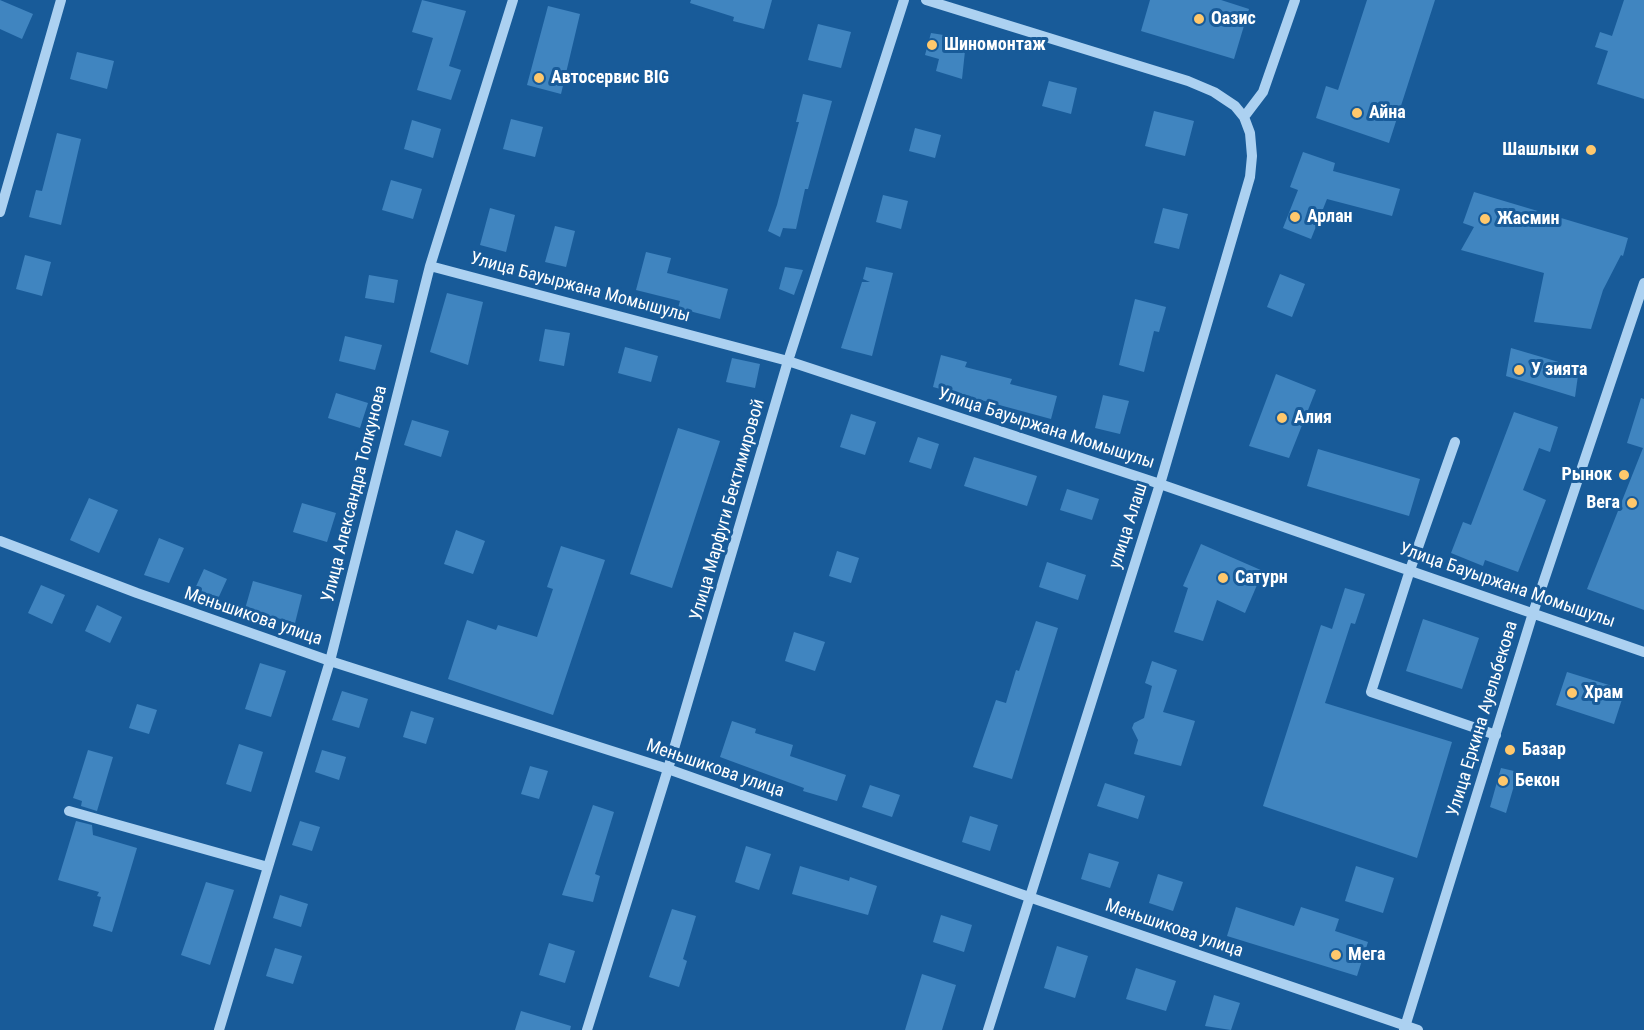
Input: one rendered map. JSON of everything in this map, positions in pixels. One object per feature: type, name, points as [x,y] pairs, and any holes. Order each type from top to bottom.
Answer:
[{"type":"street","points":[[0,212],[62,0]]},
{"type":"street","name":"Улица Александра Толкунова","points":[[219,1030],[330,661],[430,266],[513,0]]},
{"type":"street","name":"Улица Марфуги Бектимировой","points":[[587,1030],[668,769],[788,361],[904,0]]},
{"type":"street","points":[[926,0],[1188,81],[1214,92],[1234,106],[1244,117],[1263,92],[1295,0]]},
{"type":"street","name":"улица Алаш","points":[[988,1030],[1160,484],[1250,177],[1252,156],[1250,133],[1244,117]]},
{"type":"street","name":"Улица Бауыржана Момышулы","points":[[430,266],[788,361],[1160,484],[1644,652]]},
{"type":"street","name":"Улица Еркина Ауельбекова","points":[[1405,1028],[1533,613],[1644,283]]},
{"type":"street","points":[[1455,442],[1410,570],[1371,692],[1496,735]]},
{"type":"street","name":"Меньшикова улица","points":[[0,541],[137,594],[330,661],[668,769],[1405,1028],[1418,1030]]},
{"type":"street","points":[[69,812],[268,867]]},
{"type":"building","points":[[0,0],[33,14],[22,39],[0,29]]},
{"type":"building","points":[[422,0],[466,11],[449,66],[461,70],[451,100],[417,90],[433,38],[412,32]]},
{"type":"building","points":[[691,0],[772,0],[764,29],[733,21],[734,17],[690,3]]},
{"type":"building","points":[[1150,0],[1221,0],[1249,9],[1234,59],[1141,31]]},
{"type":"building","points":[[1367,0],[1435,0],[1389,143],[1316,118],[1326,86],[1338,90]]},
{"type":"building","points":[[1624,0],[1644,0],[1644,99],[1597,84],[1608,51],[1595,47],[1600,32],[1612,36]]},
{"type":"building","points":[[548,6],[580,14],[561,94],[527,85]]},
{"type":"building","points":[[818,24],[851,32],[841,68],[808,60]]},
{"type":"building","points":[[931,33],[956,37],[953,48],[965,51],[962,79],[936,71],[939,59],[925,55]]},
{"type":"building","points":[[77,52],[114,61],[107,89],[70,79]]},
{"type":"building","points":[[1049,81],[1077,88],[1071,114],[1042,106]]},
{"type":"building","points":[[803,94],[832,101],[808,189],[805,189],[796,229],[783,228],[780,237],[768,231],[799,122],[796,122]]},
{"type":"building","points":[[1154,111],[1194,121],[1185,156],[1145,146]]},
{"type":"building","points":[[511,119],[543,127],[535,157],[503,149]]},
{"type":"building","points":[[412,120],[441,129],[433,158],[404,149]]},
{"type":"building","points":[[915,128],[941,135],[935,158],[909,151]]},
{"type":"building","points":[[57,133],[81,139],[61,225],[29,217],[36,190],[42,191]]},
{"type":"building","points":[[1303,152],[1335,163],[1333,171],[1400,189],[1392,216],[1327,199],[1311,239],[1283,228],[1298,190],[1290,187]]},
{"type":"building","points":[[391,180],[422,189],[413,219],[382,210]]},
{"type":"building","points":[[1474,192],[1628,238],[1623,256],[1621,255],[1603,290],[1591,329],[1534,322],[1544,273],[1461,250],[1474,227],[1463,223]]},
{"type":"building","points":[[883,195],[908,201],[901,229],[876,222]]},
{"type":"building","points":[[490,208],[515,215],[506,252],[480,245]]},
{"type":"building","points":[[1163,208],[1188,214],[1179,249],[1154,243]]},
{"type":"building","points":[[555,226],[575,231],[566,267],[545,262]]},
{"type":"building","points":[[646,252],[671,258],[667,273],[728,289],[720,319],[678,308],[680,301],[636,290]]},
{"type":"building","points":[[25,255],[51,262],[42,296],[16,289]]},
{"type":"building","points":[[785,267],[803,270],[794,295],[779,289]]},
{"type":"building","points":[[866,267],[893,273],[872,356],[841,348],[862,282],[870,282],[863,279]]},
{"type":"building","points":[[1280,274],[1305,284],[1292,317],[1267,307]]},
{"type":"building","points":[[369,275],[398,280],[394,303],[365,298]]},
{"type":"building","points":[[447,293],[483,302],[468,365],[430,352]]},
{"type":"building","points":[[1135,299],[1166,307],[1159,332],[1154,331],[1144,372],[1119,365]]},
{"type":"building","points":[[545,329],[570,333],[564,366],[539,361]]},
{"type":"building","points":[[345,336],[382,345],[375,370],[339,361]]},
{"type":"building","points":[[625,347],[658,356],[651,382],[618,373]]},
{"type":"building","points":[[1511,348],[1579,368],[1575,397],[1506,376]]},
{"type":"building","points":[[941,355],[967,362],[965,367],[1012,379],[1010,384],[1057,396],[1051,419],[933,387]]},
{"type":"building","points":[[732,358],[760,364],[755,388],[726,382]]},
{"type":"building","name":"Алия","points":[[1276,374],[1316,390],[1289,458],[1249,446]]},
{"type":"building","points":[[336,393],[368,403],[360,428],[328,418]]},
{"type":"building","points":[[1103,395],[1129,401],[1120,434],[1095,428]]},
{"type":"building","points":[[1641,398],[1644,399],[1644,610],[1587,589],[1643,448],[1627,443]]},
{"type":"building","points":[[1514,412],[1558,427],[1550,452],[1539,448],[1523,490],[1546,500],[1518,572],[1485,560],[1483,566],[1451,553],[1463,522],[1471,525]]},
{"type":"building","points":[[851,414],[876,422],[865,455],[840,447]]},
{"type":"building","points":[[412,420],[449,431],[441,457],[404,445]]},
{"type":"building","points":[[678,428],[720,441],[672,588],[630,574]]},
{"type":"building","points":[[918,437],[939,444],[931,469],[909,462]]},
{"type":"building","points":[[1318,449],[1420,479],[1409,516],[1307,486]]},
{"type":"building","points":[[974,457],[1037,476],[1027,506],[964,486]]},
{"type":"building","points":[[1067,489],[1099,499],[1092,520],[1060,510]]},
{"type":"building","points":[[89,498],[118,510],[99,553],[70,540]]},
{"type":"building","points":[[302,503],[336,513],[327,542],[293,532]]},
{"type":"building","points":[[456,530],[485,541],[473,574],[444,564]]},
{"type":"building","points":[[159,538],[184,548],[169,583],[144,575]]},
{"type":"building","name":"Сатурн","points":[[1201,544],[1263,571],[1245,613],[1217,600],[1203,641],[1174,632],[1188,588],[1183,586]]},
{"type":"building","points":[[561,546],[605,560],[553,715],[448,679],[467,620],[496,630],[498,625],[537,637],[553,589],[547,587]]},
{"type":"building","points":[[837,551],[859,558],[851,583],[829,576]]},
{"type":"building","points":[[1047,562],[1086,575],[1078,600],[1039,587]]},
{"type":"building","points":[[204,569],[227,579],[216,603],[193,593]]},
{"type":"building","points":[[253,581],[302,595],[295,623],[245,609]]},
{"type":"building","points":[[41,585],[65,595],[52,624],[28,613]]},
{"type":"building","points":[[1345,588],[1365,594],[1355,624],[1351,623],[1325,703],[1452,742],[1417,858],[1263,806],[1321,625],[1332,629]]},
{"type":"building","points":[[97,605],[122,617],[110,643],[85,631]]},
{"type":"building","points":[[1423,619],[1479,638],[1462,689],[1406,671]]},
{"type":"building","points":[[1036,621],[1058,628],[1012,779],[973,767],[996,700],[1006,703],[1016,670],[1019,671]]},
{"type":"building","points":[[794,632],[825,642],[815,671],[785,661]]},
{"type":"building","points":[[1152,661],[1177,670],[1163,712],[1195,721],[1181,766],[1134,754],[1138,740],[1132,728],[1134,723],[1144,718],[1152,686],[1145,683]]},
{"type":"building","points":[[260,663],[286,671],[271,717],[245,709]]},
{"type":"building","points":[[1567,672],[1625,690],[1614,724],[1556,705]]},
{"type":"building","points":[[342,691],[368,699],[359,728],[332,720]]},
{"type":"building","points":[[137,704],[157,710],[149,734],[129,728]]},
{"type":"building","points":[[411,711],[434,718],[426,744],[403,737]]},
{"type":"building","points":[[732,721],[756,729],[755,733],[793,745],[790,756],[846,775],[837,801],[803,791],[804,788],[720,757]]},
{"type":"building","points":[[239,744],[263,752],[251,792],[226,784]]},
{"type":"building","points":[[88,750],[113,757],[97,811],[81,806],[82,801],[73,798]]},
{"type":"building","points":[[322,750],[346,757],[339,780],[315,772]]},
{"type":"building","points":[[530,766],[548,771],[539,799],[521,794]]},
{"type":"building","points":[[1501,768],[1518,772],[1506,813],[1490,807]]},
{"type":"building","points":[[1105,783],[1145,796],[1138,819],[1097,806]]},
{"type":"building","points":[[870,785],[900,795],[892,817],[862,807]]},
{"type":"building","points":[[593,805],[614,812],[595,874],[600,876],[593,902],[562,895]]},
{"type":"building","points":[[970,816],[998,825],[990,851],[962,842]]},
{"type":"building","points":[[76,821],[92,825],[93,835],[137,848],[112,932],[93,926],[101,897],[97,896],[99,892],[58,880]]},
{"type":"building","points":[[300,821],[320,827],[312,851],[292,845]]},
{"type":"building","points":[[746,846],[771,854],[759,890],[735,882]]},
{"type":"building","points":[[1089,853],[1119,862],[1110,888],[1081,879]]},
{"type":"building","points":[[800,866],[849,881],[850,877],[877,886],[868,915],[792,894]]},
{"type":"building","points":[[1356,866],[1394,878],[1383,913],[1345,901]]},
{"type":"building","points":[[1158,874],[1183,882],[1173,911],[1149,903]]},
{"type":"building","points":[[206,882],[234,890],[210,965],[181,955]]},
{"type":"building","points":[[280,895],[308,904],[301,927],[273,918]]},
{"type":"building","points":[[1236,907],[1294,926],[1301,907],[1339,919],[1335,931],[1368,942],[1357,976],[1227,936]]},
{"type":"building","points":[[672,909],[696,916],[683,959],[687,961],[679,987],[649,977]]},
{"type":"building","points":[[941,915],[972,925],[964,952],[933,942]]},
{"type":"building","points":[[549,943],[575,951],[565,983],[539,975]]},
{"type":"building","points":[[1057,946],[1088,956],[1075,998],[1044,988]]},
{"type":"building","points":[[275,948],[302,956],[293,984],[266,976]]},
{"type":"building","points":[[1136,968],[1176,981],[1166,1011],[1126,999]]},
{"type":"building","points":[[922,974],[956,985],[942,1030],[905,1030]]},
{"type":"building","points":[[1214,995],[1240,1003],[1231,1030],[1205,1026]]},
{"type":"building","points":[[521,1011],[571,1026],[570,1030],[515,1030]]},
{"type":"place","name":"Оазис","points":[[1199,19]]},
{"type":"place","name":"Шиномонтаж","points":[[932,45]]},
{"type":"place","name":"Автосервис BIG","points":[[539,78]]},
{"type":"place","name":"Айна","points":[[1357,113]]},
{"type":"place","name":"Шашлыки","points":[[1591,150]]},
{"type":"place","name":"Арлан","points":[[1295,217]]},
{"type":"place","name":"Жасмин","points":[[1485,219]]},
{"type":"place","name":"У зията","points":[[1519,370]]},
{"type":"place","name":"Алия","points":[[1282,418]]},
{"type":"place","name":"Рынок","points":[[1624,475]]},
{"type":"place","name":"Вега","points":[[1632,503]]},
{"type":"place","name":"Сатурн","points":[[1223,578]]},
{"type":"place","name":"Храм","points":[[1572,693]]},
{"type":"place","name":"Базар","points":[[1510,750]]},
{"type":"place","name":"Бекон","points":[[1503,781]]},
{"type":"place","name":"Мега","points":[[1336,955]]}]
